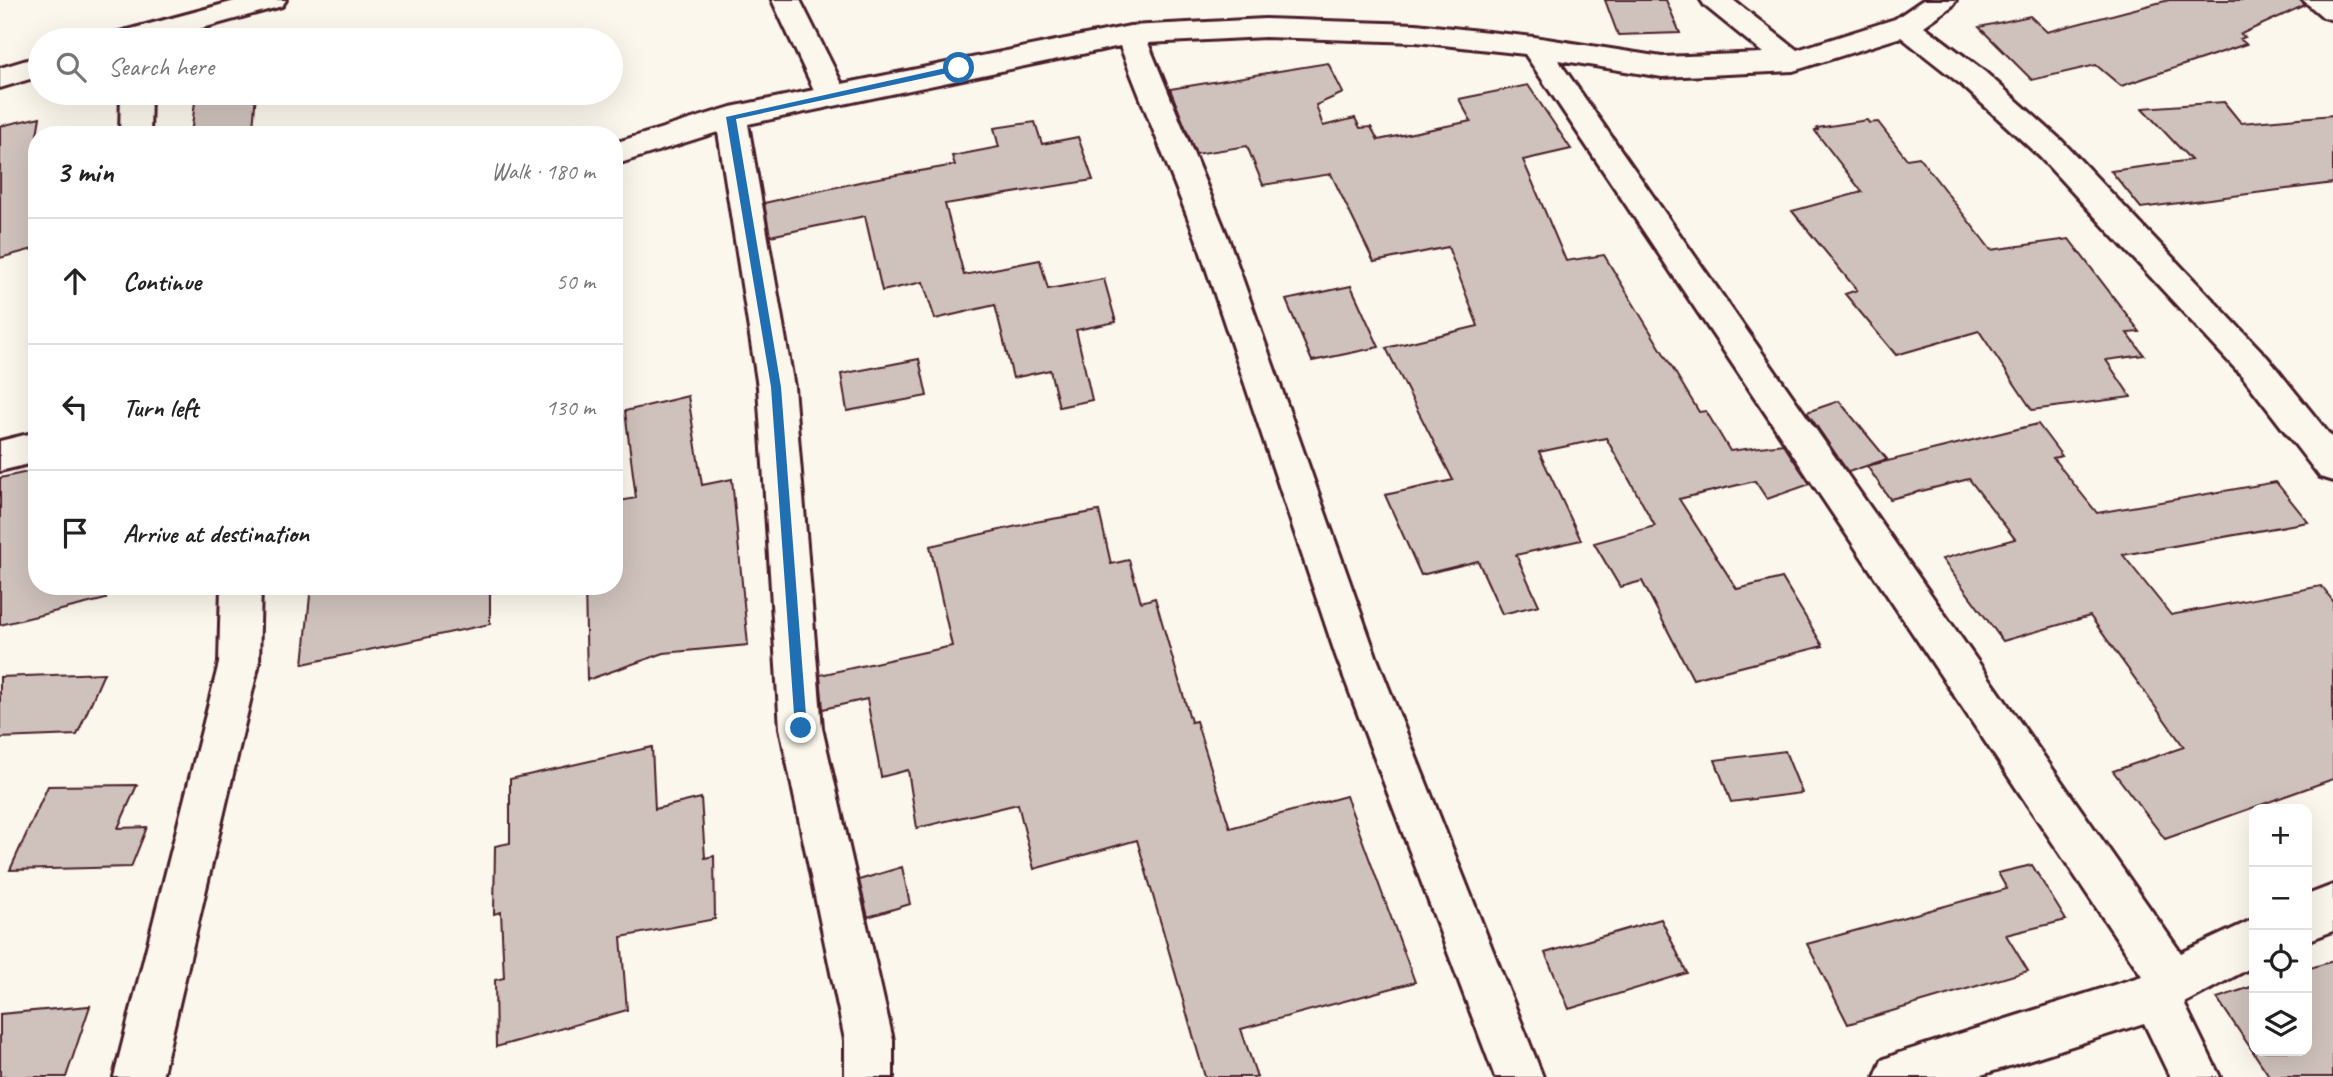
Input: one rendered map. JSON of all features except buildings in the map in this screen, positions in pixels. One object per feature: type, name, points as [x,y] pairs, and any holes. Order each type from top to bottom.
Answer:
[{"type":"street","points":[[172,28],[272,0]]},
{"type":"street","points":[[786,0],[832,95]]},
{"type":"street","points":[[1240,0],[1265,28]]},
{"type":"street","points":[[1715,0],[1793,61]]},
{"type":"street","points":[[623,152],[731,117],[1129,35],[1265,28],[1416,33],[1534,46],[1662,67],[1793,61],[1905,26],[1942,0]]},
{"type":"street","points":[[2317,0],[2333,11]]},
{"type":"street","points":[[1905,26],[1974,79],[2051,149],[2255,367],[2333,466]]},
{"type":"street","points":[[1129,35],[1212,238],[1356,656],[1519,1077]]},
{"type":"street","points":[[1534,46],[2164,989],[2196,1077]]},
{"type":"street","points":[[0,78],[28,70]]},
{"type":"street","points":[[135,126],[136,105]]},
{"type":"street","points":[[731,117],[776,387],[801,728],[869,1040],[869,1077]]},
{"type":"street","points":[[0,456],[28,449]]},
{"type":"street","points":[[138,1077],[239,663],[241,595]]},
{"type":"street","points":[[2312,916],[2333,908]]},
{"type":"street","points":[[1899,1077],[2164,989],[2249,945]]},
{"type":"route","points":[[801,728],[776,387],[731,117],[959,68]]}]
